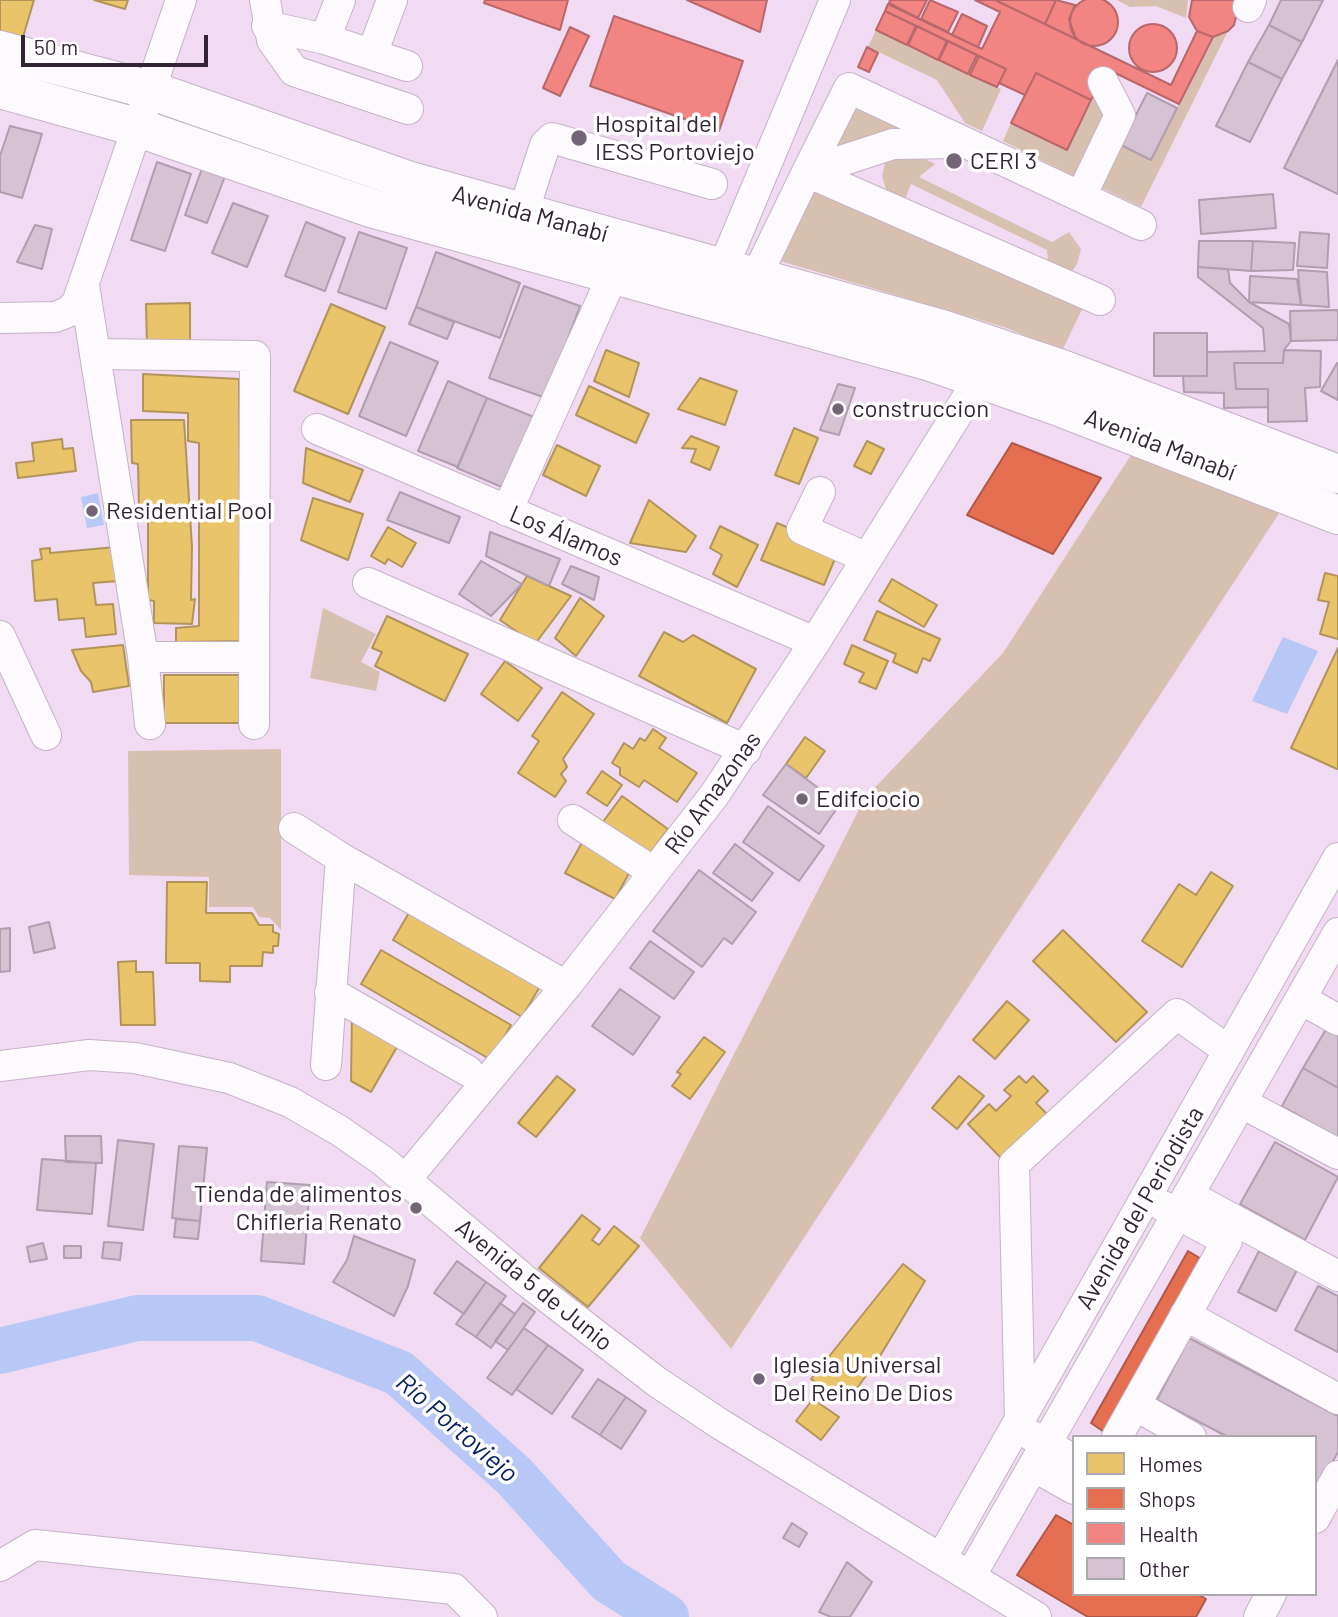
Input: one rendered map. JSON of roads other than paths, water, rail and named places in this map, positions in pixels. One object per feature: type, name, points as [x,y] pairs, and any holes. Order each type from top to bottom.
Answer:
[{"type":"main road","name":"Avenida Manabí","points":[[0,50],[150,90],[407,180],[942,329],[1062,369],[1338,474]]},
{"type":"main road","name":"Avenida Manabí","points":[[0,89],[136,127],[374,209],[979,379],[1338,515]]},
{"type":"street","points":[[0,318],[55,317],[68,312],[77,303],[181,0]]},
{"type":"street","points":[[325,39],[340,0]]},
{"type":"street","points":[[372,54],[392,0]]},
{"type":"street","points":[[745,312],[741,271],[835,0]]},
{"type":"street","points":[[1246,0],[1248,7],[1251,0]]},
{"type":"street","points":[[266,13],[325,39],[407,66]]},
{"type":"street","points":[[266,13],[272,40],[293,71],[408,109]]},
{"type":"street","points":[[1081,196],[1119,116],[1103,82]]},
{"type":"street","points":[[709,301],[741,271],[807,172],[849,88],[1141,225]]},
{"type":"street","points":[[523,213],[545,145],[552,138],[712,184]]},
{"type":"street","points":[[807,172],[893,144],[942,142],[975,145]]},
{"type":"street","points":[[807,172],[1100,300]]},
{"type":"street","points":[[507,511],[612,276]]},
{"type":"street","points":[[84,285],[143,657],[150,724]]},
{"type":"street","points":[[96,354],[255,356],[252,657],[254,724]]},
{"type":"street","name":"Avenida Manabí","points":[[979,379],[1032,369],[1062,369]]},
{"type":"street","name":"Río Amazonas","points":[[406,1179],[566,986],[746,750],[979,379]]},
{"type":"street","name":"Los Álamos","points":[[317,429],[815,642]]},
{"type":"street","points":[[820,492],[802,529],[867,558]]},
{"type":"street","points":[[368,583],[746,750]]},
{"type":"street","points":[[0,636],[46,735]]},
{"type":"street","points":[[143,657],[252,657]]},
{"type":"street","points":[[573,820],[654,872]]},
{"type":"street","points":[[293,828],[341,859],[566,986]]},
{"type":"street","points":[[326,1065],[341,859]]},
{"type":"street","name":"Avenida del Periodista","points":[[942,1557],[1229,1051],[1333,877]]},
{"type":"street","name":"Avenida del Periodista","points":[[971,1576],[1338,933]]},
{"type":"street","points":[[330,992],[468,1071]]},
{"type":"street","points":[[1301,999],[1338,1020]]},
{"type":"street","points":[[1072,1487],[1041,1456],[1018,1424],[1014,1164],[1177,1014],[1229,1051]]},
{"type":"street","name":"Avenida 5 de Junio","points":[[0,1066],[89,1055],[135,1058],[229,1078],[300,1108],[341,1131],[406,1179],[526,1280],[657,1382],[720,1424],[942,1557],[1036,1617]]},
{"type":"street","points":[[1242,1103],[1338,1154]]},
{"type":"street","points":[[1147,1197],[1184,1205],[1338,1276]]},
{"type":"street","points":[[1118,1435],[1227,1241],[1184,1205]]},
{"type":"street","points":[[1185,1315],[1338,1399]]},
{"type":"street","points":[[1135,1405],[1188,1435]]},
{"type":"street","points":[[1041,1456],[1072,1460]]},
{"type":"street","points":[[1317,1511],[1338,1476]]},
{"type":"street","points":[[0,1566],[34,1545],[265,1569],[454,1589],[482,1617]]},
{"type":"water","name":"Residential Pool","points":[[98,493],[104,525],[87,528],[81,497]]},
{"type":"water","points":[[1283,637],[1318,651],[1287,714],[1252,701]]},
{"type":"waterway","name":"Río Portoviejo","points":[[0,1351],[137,1318],[257,1318],[399,1373],[514,1476],[609,1581],[666,1617]]},
{"type":"place","name":"Hospital del IESS Portoviejo","points":[[579,138]]},
{"type":"place","name":"CERI 3","points":[[954,161]]},
{"type":"place","name":"construccion","points":[[838,409]]},
{"type":"place","name":"Residential Pool","points":[[92,511]]},
{"type":"place","name":"Edifciocio","points":[[802,799]]},
{"type":"place","name":"Tienda de alimentos Chifleria Renato","points":[[416,1208]]},
{"type":"place","name":"Iglesia Universal Del Reino De Dios","points":[[759,1379]]}]
